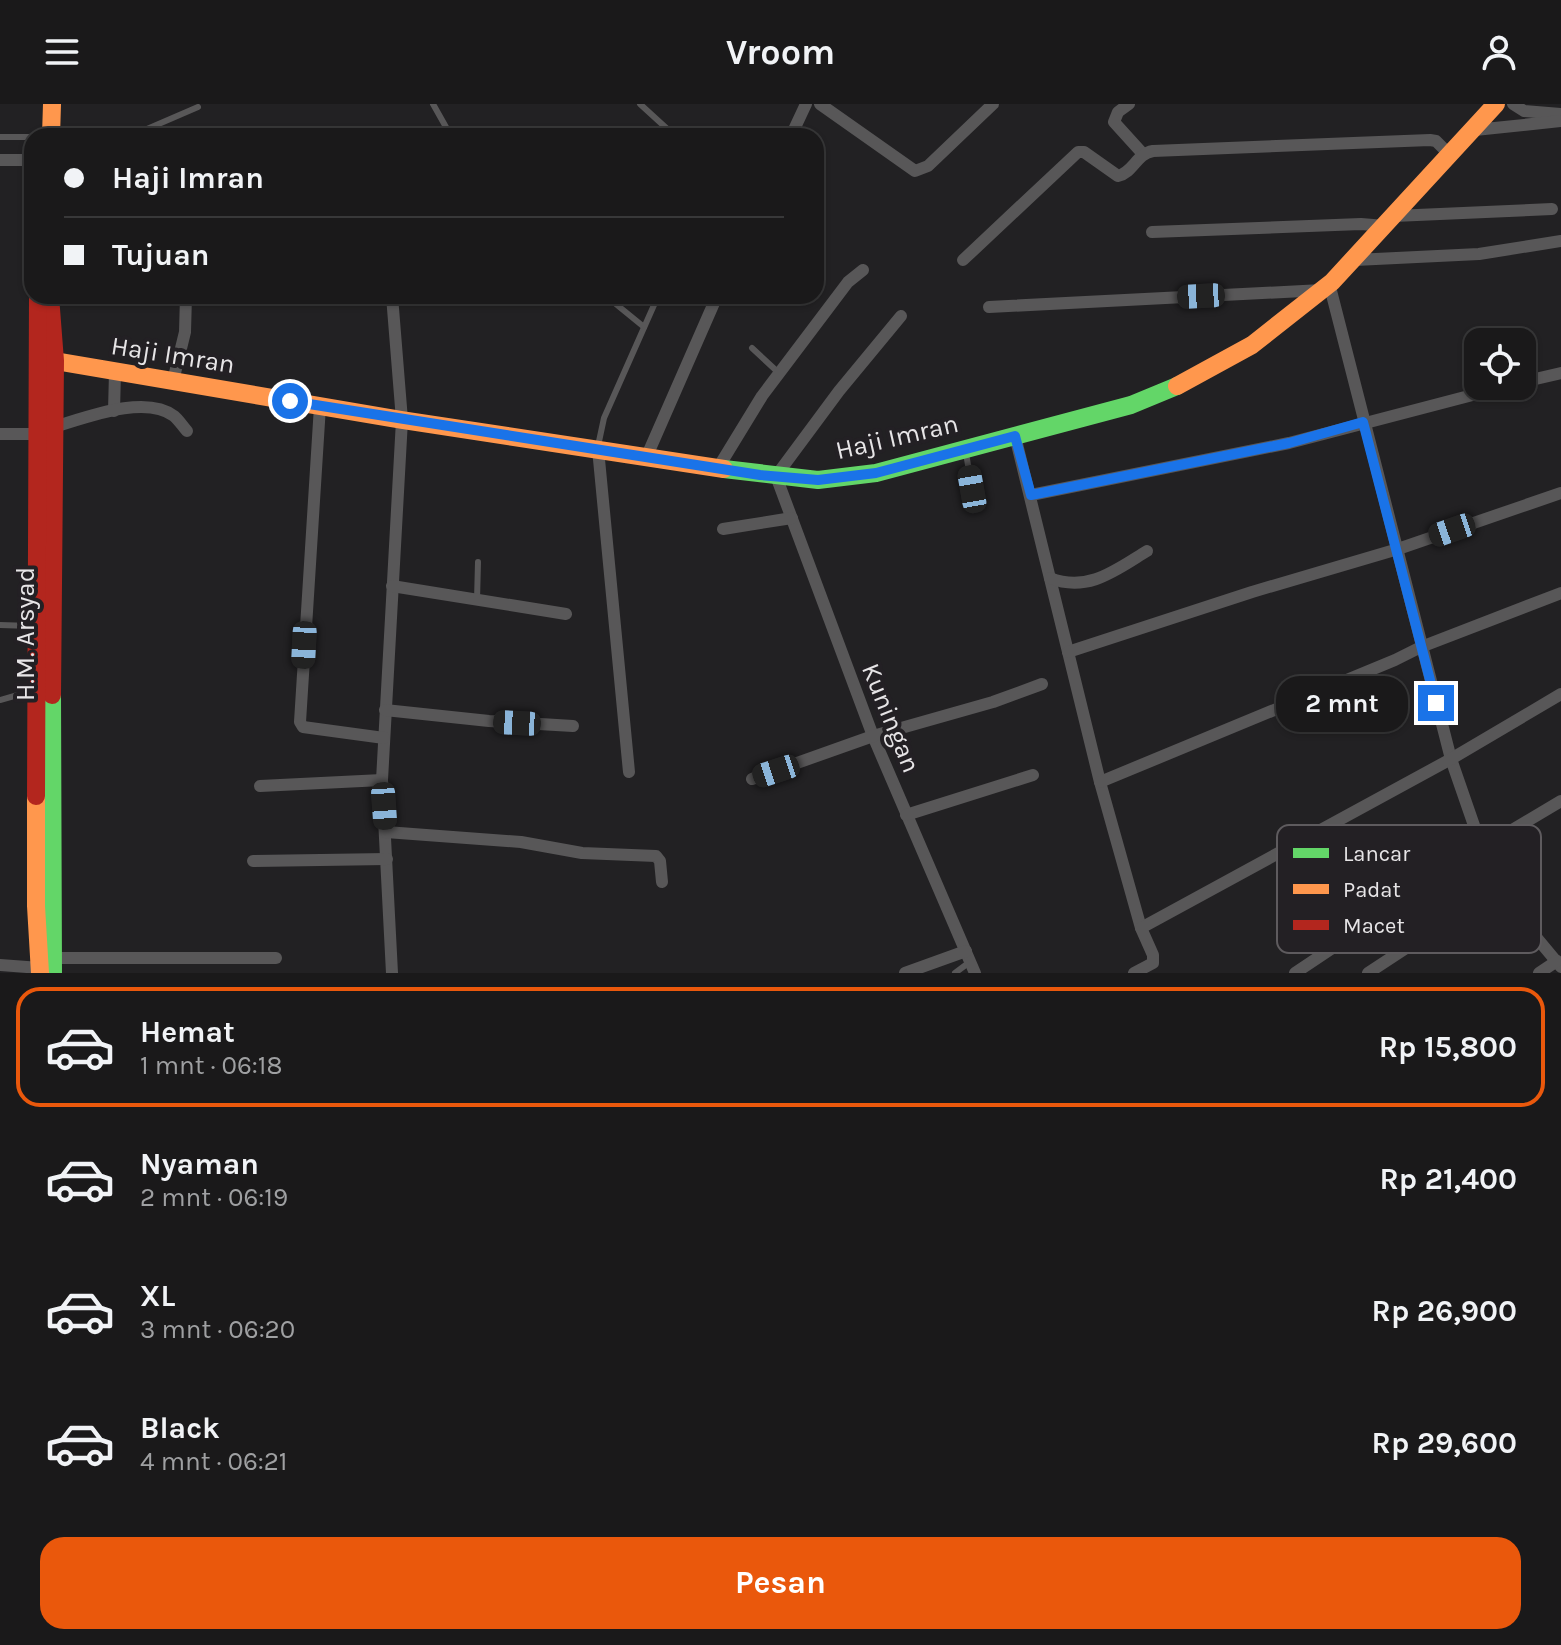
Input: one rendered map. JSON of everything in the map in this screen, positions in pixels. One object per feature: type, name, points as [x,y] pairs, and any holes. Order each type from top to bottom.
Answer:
[{"type":"street","points":[[40,104],[40,128]]},
{"type":"street","points":[[51,128],[52,104]]},
{"type":"street","points":[[795,128],[806,104]]},
{"type":"street","points":[[822,104],[915,171],[928,166],[993,104]]},
{"type":"street","points":[[1129,104],[1118,112],[1114,122],[1143,154]]},
{"type":"street","name":"Haji Imran","points":[[55,361],[402,420],[776,476],[818,480],[876,473],[1131,405],[1169,390],[1220,363],[1268,333],[1355,260],[1496,104]]},
{"type":"street","points":[[1513,104],[1524,111],[1561,114]]},
{"type":"street","points":[[1475,130],[1561,121]]},
{"type":"street","points":[[963,260],[1078,152],[1084,152],[1118,176],[1127,173],[1143,154],[1184,150],[1430,140],[1436,141],[1450,155]]},
{"type":"street","points":[[0,160],[24,160]]},
{"type":"street","points":[[1152,232],[1361,224],[1552,209]]},
{"type":"street","points":[[1355,260],[1479,254],[1561,241]]},
{"type":"street","points":[[718,468],[757,403],[848,282],[863,270]]},
{"type":"street","points":[[989,307],[1326,287],[1398,549],[1451,759],[1474,825]]},
{"type":"street","name":"H.M. Arsyad","points":[[38,304],[45,430],[46,968]]},
{"type":"street","name":"H.M. Arsyad","points":[[45,430],[55,361],[51,304]]},
{"type":"street","points":[[173,381],[185,332],[186,304]]},
{"type":"street","points":[[392,973],[382,780],[402,420],[393,304]]},
{"type":"street","points":[[646,458],[713,304]]},
{"type":"street","points":[[776,476],[839,391],[901,316]]},
{"type":"street","points":[[114,411],[115,372]]},
{"type":"street","points":[[1536,379],[1561,373]]},
{"type":"street","points":[[1031,495],[1289,443],[1464,397]]},
{"type":"street","points":[[320,406],[300,722],[303,727],[384,738]]},
{"type":"street","points":[[0,434],[45,430],[114,411],[153,408],[174,416],[187,431]]},
{"type":"street","points":[[1015,436],[1100,782],[1141,928],[1153,955],[1153,963],[1134,973]]},
{"type":"street","points":[[598,449],[629,772]]},
{"type":"street","name":"Kuningan","points":[[776,476],[873,736],[971,962]]},
{"type":"street","points":[[1068,652],[1252,592],[1398,549],[1561,493]]},
{"type":"street","points":[[723,529],[792,518]]},
{"type":"street","points":[[1050,578],[1072,585],[1089,582],[1147,551]]},
{"type":"street","name":"H.M. Arsyad","points":[[44,566],[36,626],[36,906],[46,968]]},
{"type":"street","points":[[392,586],[566,614]]},
{"type":"street","points":[[1100,782],[1421,647],[1561,593]]},
{"type":"street","points":[[752,779],[873,736],[993,702],[1042,684]]},
{"type":"street","points":[[1330,825],[1561,694]]},
{"type":"street","points":[[385,710],[573,726]]},
{"type":"street","points":[[906,815],[1033,775]]},
{"type":"street","points":[[260,786],[382,780]]},
{"type":"street","points":[[1521,825],[1561,801]]},
{"type":"street","points":[[386,832],[521,842],[582,853],[658,856],[662,882]]},
{"type":"street","points":[[1141,928],[1277,854]]},
{"type":"street","points":[[253,861],[387,859]]},
{"type":"street","points":[[1539,973],[1559,964],[1541,943]]},
{"type":"street","points":[[1295,973],[1325,953]]},
{"type":"street","points":[[1368,973],[1398,953]]},
{"type":"street","points":[[0,965],[46,968],[276,958]]},
{"type":"street","points":[[905,973],[971,962]]},
{"type":"lane","points":[[433,104],[446,128]]},
{"type":"lane","points":[[640,104],[664,128]]},
{"type":"lane","points":[[149,128],[198,107]]},
{"type":"lane","points":[[0,137],[24,137]]},
{"type":"lane","points":[[616,304],[644,327]]},
{"type":"lane","points":[[598,449],[604,418],[654,304]]},
{"type":"lane","points":[[752,348],[780,374]]},
{"type":"lane","points":[[965,449],[972,489]]},
{"type":"lane","points":[[477,600],[478,562]]},
{"type":"lane","points":[[0,625],[36,626]]},
{"type":"lane","points":[[0,700],[37,689]]},
{"type":"lane","points":[[955,973],[971,962]]},
{"type":"traffic: fast","points":[[724,469],[818,480],[876,473],[1131,405],[1177,386]]},
{"type":"traffic: fast","points":[[52,695],[53,973]]},
{"type":"traffic: slow","points":[[51,128],[52,104]]},
{"type":"traffic: slow","points":[[1177,386],[1252,345],[1332,282],[1496,104]]},
{"type":"traffic: slow","points":[[55,361],[402,420],[724,469]]},
{"type":"traffic: slow","points":[[36,796],[36,906],[40,973]]},
{"type":"traffic: jam","points":[[36,796],[38,304]]},
{"type":"traffic: jam","points":[[51,304],[55,361],[52,695]]},
{"type":"route","points":[[290,401],[760,475],[818,480],[876,473],[1015,436],[1031,495],[1289,443],[1363,422],[1436,703]]}]
